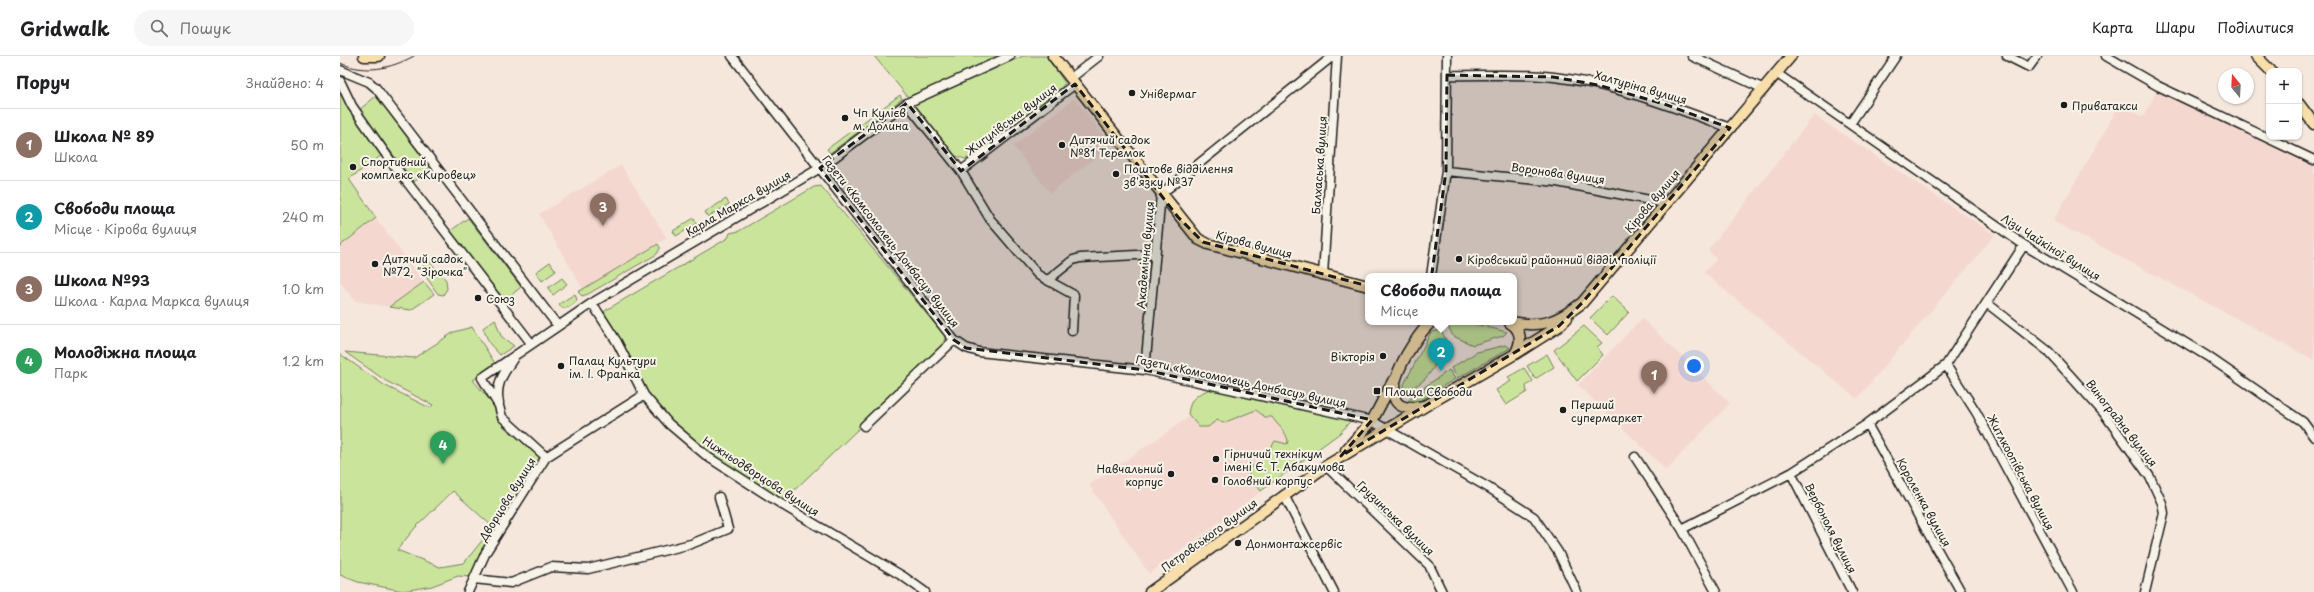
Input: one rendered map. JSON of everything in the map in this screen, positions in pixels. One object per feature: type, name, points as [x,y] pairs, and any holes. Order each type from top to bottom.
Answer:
[{"type":"main road","points":[[364,56],[379,56]]},
{"type":"main road","name":"Кірова вулиця","points":[[1053,56],[1178,217],[1203,242],[1365,285]]},
{"type":"main road","name":"Кірова вулиця","points":[[1517,323],[1532,326],[1557,320],[1582,303],[1791,56]]},
{"type":"main road","points":[[2256,56],[2268,68]]},
{"type":"main road","points":[[2302,108],[2314,124]]},
{"type":"main road","points":[[1341,456],[1515,354],[1559,326],[1582,303]]},
{"type":"main road","points":[[1416,339],[1417,325]]},
{"type":"main road","points":[[1341,456],[1372,421],[1416,339],[1428,325]]},
{"type":"main road","name":"Кірова вулиця","points":[[1514,325],[1520,335],[1518,348],[1515,354]]},
{"type":"main road","points":[[1396,376],[1393,395],[1399,405],[1412,410],[1427,406]]},
{"type":"main road","name":"Петровського вулиця","points":[[1150,592],[1284,495],[1341,456]]},
{"type":"street","name":"Газети «Комсомолець Донбасу» вулиця","points":[[732,56],[954,340],[966,348],[979,352],[1145,370],[1372,421],[1489,488],[1534,517],[1558,552],[1577,592]]},
{"type":"street","name":"Карла Маркса вулиця","points":[[499,406],[482,378],[531,344],[592,303],[820,168],[907,103],[1010,56]]},
{"type":"street","name":"Жигулівська вулиця","points":[[961,171],[1073,81],[1099,56]]},
{"type":"street","name":"Академічна вулиця","points":[[1145,370],[1161,194],[1333,56]]},
{"type":"street","name":"Балхаська вулиця","points":[[1323,275],[1338,56]]},
{"type":"street","points":[[1431,273],[1446,170],[1448,56]]},
{"type":"street","points":[[1692,56],[1764,88]]},
{"type":"street","points":[[1850,124],[1896,56]]},
{"type":"street","points":[[2007,56],[2030,67],[2037,56]]},
{"type":"street","points":[[2106,56],[2158,86],[2314,160]]},
{"type":"street","points":[[340,70],[369,82],[376,88],[558,326]]},
{"type":"street","name":"Лізи Чайкіної вулиця","points":[[1776,73],[2024,245],[2207,356],[2303,422],[2314,437]]},
{"type":"street","name":"Халтуріна вулиця","points":[[1447,75],[1553,77],[1598,85],[1664,104],[1730,128]]},
{"type":"street","points":[[340,81],[352,106],[377,142],[531,344]]},
{"type":"street","name":"Жигулівська вулиця","points":[[907,103],[961,171],[990,219],[1038,275],[1074,295],[1072,331]]},
{"type":"street","name":"Воронова вулиця","points":[[1446,170],[1557,182],[1666,203]]},
{"type":"street","points":[[1682,530],[1791,474],[1867,424],[1946,365],[1988,304],[2024,245]]},
{"type":"street","points":[[1048,280],[1073,260],[1080,258],[1156,254]]},
{"type":"street","name":"Нижньодворцова вулиця","points":[[592,303],[617,342],[644,395],[669,424],[708,456],[925,592]]},
{"type":"street","name":"Виноградна вулиця","points":[[1988,304],[2048,351],[2103,412],[2150,477],[2162,503],[2164,513],[2145,592]]},
{"type":"street","points":[[864,426],[954,340]]},
{"type":"street","points":[[518,353],[501,376],[497,393],[502,418],[546,457]]},
{"type":"street","name":"Житлкоопівська вулиця","points":[[1946,365],[1976,412],[2073,592]]},
{"type":"street","name":"Дворцова вулиця","points":[[468,592],[486,552],[546,457],[644,395]]},
{"type":"street","name":"Короленка вулиця","points":[[1867,424],[1961,592]]},
{"type":"street","points":[[1635,457],[1682,530],[1716,592]]},
{"type":"street","name":"Грузинська вулиця","points":[[1326,466],[1429,566],[1442,592]]},
{"type":"street","name":"Вербоноля вулиця","points":[[1791,474],[1852,592]]},
{"type":"street","points":[[1284,495],[1334,592]]},
{"type":"street","points":[[474,579],[512,583],[551,567],[588,569],[691,544],[728,529],[719,497]]},
{"type":"highlighted area","points":[[1447,75],[1553,77],[1598,85],[1664,104],[1730,128],[1582,303],[1559,326],[1341,456],[1372,420],[1145,370],[966,348],[954,340],[820,168],[907,103],[961,171],[1075,84],[1178,217],[1203,242],[1428,302],[1446,171]]},
{"type":"shaded area","points":[[2157,90],[2314,163],[2314,360],[2053,221],[2120,104],[2143,117]]},
{"type":"shaded area","name":"Дитячий садок №81 Теремок","points":[[1075,98],[1111,145],[1050,193],[1013,146]]},
{"type":"shaded area","points":[[1814,115],[1995,235],[1857,399],[1704,273],[1716,259],[1708,250]]},
{"type":"shaded area","points":[[621,165],[667,238],[583,289],[539,214]]},
{"type":"shaded area","name":"Дитячий садок №72, \"Зірочка\"","points":[[376,218],[424,282],[389,307],[355,301],[340,282],[340,246]]},
{"type":"shaded area","points":[[1642,318],[1730,403],[1666,470],[1578,385]]},
{"type":"shaded area","name":"Гірничий технікум імені Є. Т. Абакумова","points":[[1227,391],[1340,433],[1149,574],[1089,485]]},
{"type":"green space","points":[[874,56],[1002,56],[908,97]]},
{"type":"green space","points":[[1023,56],[1046,56],[1065,83],[1060,89],[975,156],[965,159],[953,155],[914,105]]},
{"type":"green space","name":"Cпортивний комплекс «Кировец»","points":[[340,91],[349,108],[382,155],[349,179],[376,218],[340,246]]},
{"type":"green space","points":[[900,95],[902,99],[830,153],[827,149]]},
{"type":"green space","points":[[376,96],[431,169],[414,182],[359,110]]},
{"type":"green space","points":[[821,186],[945,336],[943,348],[786,498],[779,498],[706,450],[667,416],[640,382],[620,338],[604,312],[728,238],[730,233],[739,231],[814,187]]},
{"type":"green space","points":[[726,199],[729,204],[708,217],[705,212]]},
{"type":"green space","points":[[468,218],[521,287],[503,302],[449,232]]},
{"type":"green space","points":[[694,218],[697,224],[676,236],[673,231]]},
{"type":"green space","points":[[658,244],[660,248],[657,254],[588,294],[582,296],[578,292]]},
{"type":"green space","points":[[429,261],[446,280],[447,289],[443,295],[438,294],[422,271],[424,264]]},
{"type":"green space","points":[[550,262],[556,271],[542,281],[536,272]]},
{"type":"green space","points":[[562,278],[567,284],[553,295],[548,288]]},
{"type":"green space","points":[[424,282],[434,294],[411,310],[389,307]]},
{"type":"green space","points":[[575,294],[577,300],[574,304],[569,307],[562,308],[559,304]]},
{"type":"green space","points":[[1612,296],[1629,312],[1608,335],[1590,318]]},
{"type":"green space","points":[[495,319],[501,336],[514,346],[500,355],[489,343],[483,328]]},
{"type":"green space","points":[[1479,325],[1507,332],[1503,336],[1473,345],[1453,336],[1448,326]]},
{"type":"green space","points":[[1584,326],[1602,343],[1597,347],[1603,355],[1577,381],[1554,350]]},
{"type":"green space","points":[[472,327],[496,365],[473,380],[496,408],[504,427],[543,458],[472,577],[458,576],[432,586],[403,591],[358,582],[340,575],[340,354],[384,385],[430,408],[433,405],[386,381],[345,352],[414,358],[454,332]],"holes":[[[453,491],[493,527],[464,563],[440,567],[397,550],[415,528]]]},
{"type":"green space","points":[[1441,330],[1446,340],[1435,365],[1425,379],[1411,388],[1401,390],[1431,332]]},
{"type":"green space","points":[[1506,345],[1510,348],[1458,378],[1451,368],[1477,352]]},
{"type":"green space","points":[[1547,354],[1554,367],[1535,379],[1527,366]]},
{"type":"green space","points":[[1524,368],[1533,381],[1526,386],[1527,392],[1506,405],[1496,390],[1511,381],[1508,377]]},
{"type":"green space","points":[[1449,370],[1455,379],[1438,389],[1423,388]]},
{"type":"green space","points":[[1211,389],[1227,391],[1353,418],[1340,433],[1261,491],[1249,475],[1248,470],[1268,453],[1275,441],[1287,444],[1288,441],[1286,434],[1272,417],[1265,417],[1256,410],[1223,423],[1217,420],[1208,427],[1199,427],[1188,414],[1190,404],[1195,397]]},
{"type":"green space","points":[[1420,391],[1435,392],[1420,401],[1408,401]]},
{"type":"green space","points":[[1216,528],[1217,535],[1199,549],[1193,548],[1192,546]]},
{"type":"tram line","points":[[340,63],[369,69],[387,67],[414,56]]},
{"type":"place","name":"Універмаг","points":[[1132,93]]},
{"type":"place","name":"Приватакси","points":[[2064,105]]},
{"type":"place","name":"Чп Кулієв м. Долина","points":[[845,118]]},
{"type":"place","name":"Дитячий садок №81 Теремок","points":[[1062,145]]},
{"type":"place","name":"Cпортивний комплекс «Кировец»","points":[[353,167]]},
{"type":"place","name":"Поштове відділення зв'язку №37","points":[[1116,174]]},
{"type":"place","name":"Школа №93","points":[[603,226]]},
{"type":"place","name":"Кіровський районний відділ поліції","points":[[1459,259]]},
{"type":"place","name":"Дитячий садок №72, \"Зірочка\"","points":[[375,264]]},
{"type":"place","name":"Союз","points":[[478,298]]},
{"type":"place","name":"Вікторія","points":[[1383,356]]},
{"type":"place","name":"Палац Культури ім. І. Франка","points":[[561,366]]},
{"type":"place","name":"Свободи площа","points":[[1441,371]]},
{"type":"place","name":"Площа Свободи","points":[[1377,391]]},
{"type":"place","name":"Школа № 89","points":[[1654,394]]},
{"type":"place","name":"Перший супермаркет","points":[[1563,410]]},
{"type":"place","name":"Гірничий технікум імені Є. Т. Абакумова","points":[[1216,459]]},
{"type":"place","name":"Молодіжна площа","points":[[443,464]]},
{"type":"place","name":"Навчальний корпус","points":[[1171,474]]},
{"type":"place","name":"Головний корпус","points":[[1215,480]]},
{"type":"place","name":"Донмонтажсервіс","points":[[1238,543]]}]
